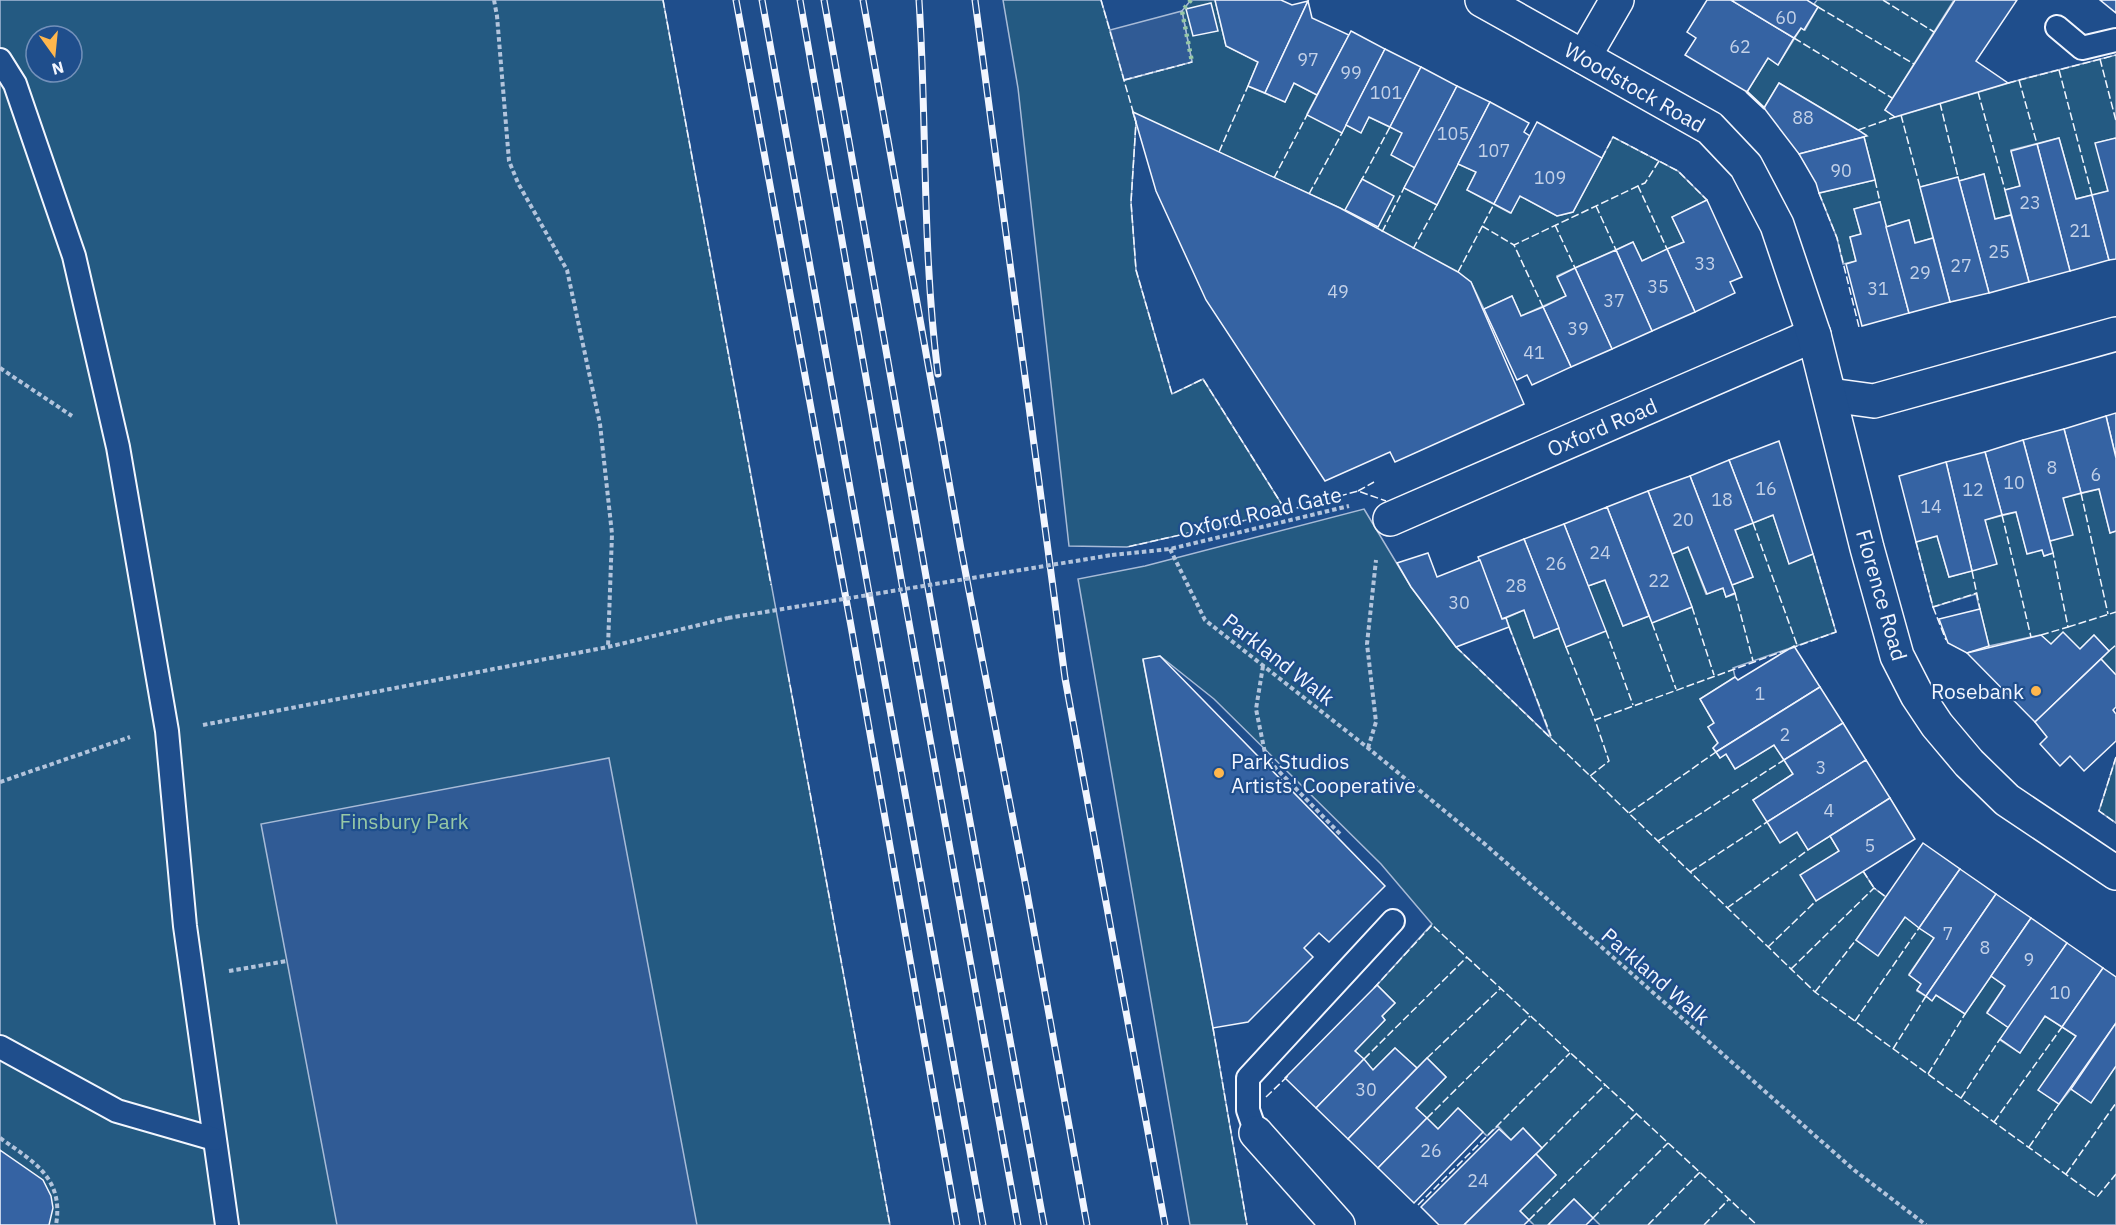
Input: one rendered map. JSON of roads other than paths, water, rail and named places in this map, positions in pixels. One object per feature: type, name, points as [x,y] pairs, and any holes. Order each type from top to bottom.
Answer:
[{"type":"main road","name":"Woodstock Road","points":[[1482,0],[1710,128],[1746,166],[1777,225],[1814,335]]},
{"type":"main road","points":[[1584,57],[1617,0]]},
{"type":"main road","points":[[1830,395],[1875,401],[2116,334]]},
{"type":"main road","name":"Florence Road","points":[[1814,335],[1867,548],[1897,656],[1917,694],[1938,725],[1970,763],[2007,800],[2116,873]]},
{"type":"main road","name":"Oxford Road","points":[[1390,519],[1814,335]]},
{"type":"main road","points":[[1256,1133],[1338,1225]]},
{"type":"lane","points":[[2057,27],[2082,48],[2116,40]]},
{"type":"lane","points":[[0,60],[15,84],[74,256],[118,447],[167,731],[185,926],[227,1225]]},
{"type":"lane","points":[[1256,1133],[1248,1110],[1246,1094],[1248,1078],[1393,921]]},
{"type":"lane","points":[[0,1047],[117,1111],[214,1139]]},
{"type":"railway","points":[[736,0],[851,626],[957,1225]]},
{"type":"railway","points":[[762,0],[983,1225]]},
{"type":"railway","points":[[800,0],[902,584],[1018,1225]]},
{"type":"railway","points":[[824,0],[953,729],[1044,1225]]},
{"type":"railway","points":[[863,0],[961,549],[1026,887],[1087,1225]]},
{"type":"railway","points":[[919,0],[929,281],[938,374]]},
{"type":"railway","points":[[975,0],[1065,678],[1165,1225]]},
{"type":"place","name":"Rosebank","points":[[2036,691]]},
{"type":"place","name":"Park Studios Artists' Cooperative","points":[[1219,773]]},
{"type":"park label","name":"Finsbury Park","points":[[404,821]]}]
